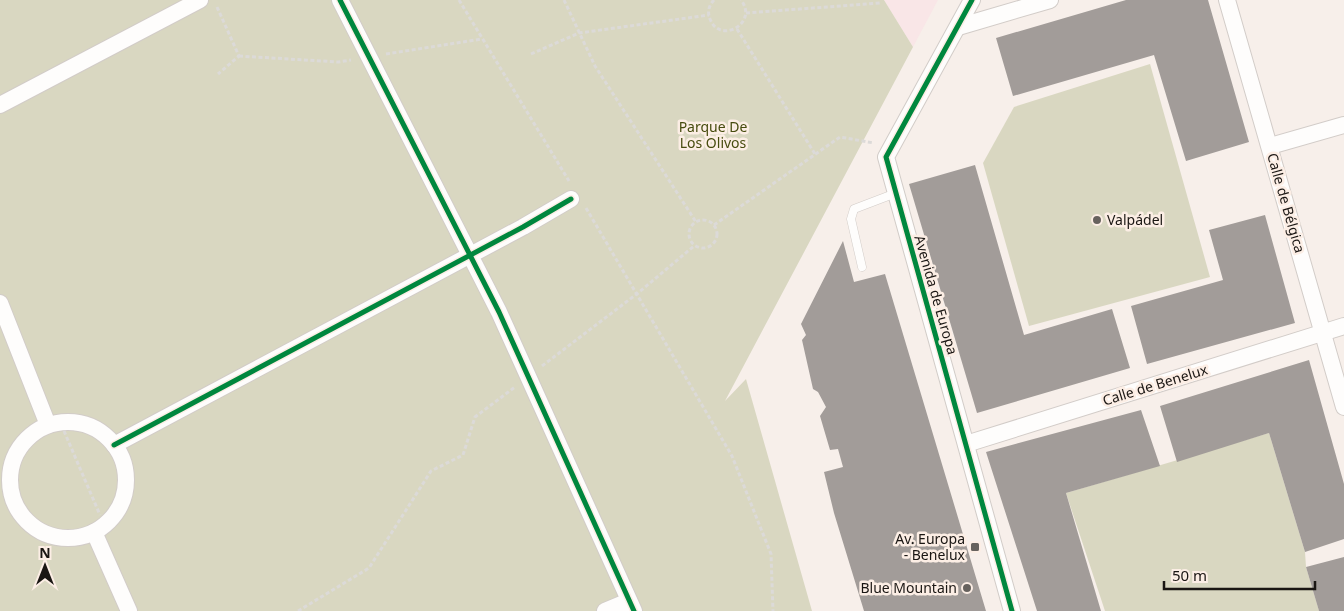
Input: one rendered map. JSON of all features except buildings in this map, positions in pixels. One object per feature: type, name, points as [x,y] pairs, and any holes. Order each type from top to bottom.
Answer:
[{"type":"street","points":[[0,105],[200,0]]},
{"type":"street","points":[[340,0],[504,321],[632,606],[605,611]]},
{"type":"street","name":"Avenida de Europa","points":[[972,0],[886,157],[1012,611]]},
{"type":"street","points":[[958,27],[1050,0]]},
{"type":"street","name":"Calle de Bélgica","points":[[1227,0],[1344,407]]},
{"type":"street","points":[[1270,146],[1344,125]]},
{"type":"street","points":[[114,445],[471,255],[574,194]]},
{"type":"street","points":[[0,303],[55,425]]},
{"type":"street","name":"Calle de Benelux","points":[[966,444],[1344,326]]},
{"type":"street","points":[[66,421],[85,424],[103,433],[114,445],[124,465],[126,485],[121,504],[116,512],[110,520],[99,528],[76,538],[57,537],[39,531],[6,502],[11,466],[18,448],[31,434],[66,421]]},
{"type":"street","points":[[99,528],[129,611]]},
{"type":"lane","points":[[862,267],[852,218],[854,209],[896,193]]},
{"type":"path","points":[[213,0],[239,56],[218,74]]},
{"type":"path","points":[[459,0],[574,194],[638,294],[732,456],[771,554],[773,611]]},
{"type":"path","points":[[564,0],[595,66],[696,222]]},
{"type":"path","points":[[714,0],[709,15],[711,21],[719,29],[725,31],[737,28],[745,20],[746,14],[741,0]]},
{"type":"path","points":[[746,14],[880,3]]},
{"type":"path","points":[[532,54],[579,33],[709,15]]},
{"type":"path","points":[[737,28],[815,154]]},
{"type":"path","points":[[714,225],[840,137],[892,146]]},
{"type":"path","points":[[706,220],[714,225],[717,233],[715,242],[703,248],[694,246],[689,233],[696,222],[706,220]]},
{"type":"path","points":[[537,370],[638,294],[694,246]]},
{"type":"path","points":[[298,611],[368,568],[431,471],[463,455],[475,417],[521,382]]},
{"type":"path","points":[[55,425],[99,528]]},
{"type":"shaded area","points":[[884,0],[938,0],[913,47]]},
{"type":"green space","name":"Parque De Los Olivos","points":[[0,0],[884,0],[913,47],[725,401],[746,379],[812,611],[0,611]]},
{"type":"green space","name":"Valpádel","points":[[1150,64],[1210,277],[1029,326],[983,163],[1014,107]]},
{"type":"green space","points":[[1269,433],[1305,552],[1306,567],[1319,611],[1105,611],[1066,493]]},
{"type":"cycle path","points":[[340,0],[499,312],[634,611]]},
{"type":"cycle path","points":[[972,0],[886,157],[1012,611]]},
{"type":"cycle path","points":[[114,445],[523,227],[571,199]]},
{"type":"place","name":"Valpádel","points":[[1097,220]]},
{"type":"place","name":"Av. Europa - Benelux","points":[[975,547]]},
{"type":"place","name":"Blue Mountain","points":[[967,588]]}]
